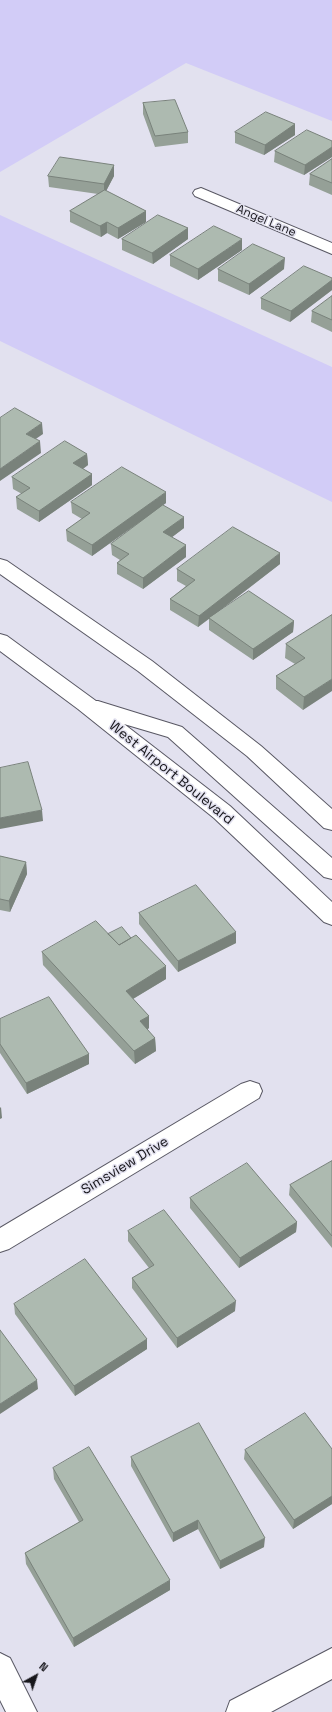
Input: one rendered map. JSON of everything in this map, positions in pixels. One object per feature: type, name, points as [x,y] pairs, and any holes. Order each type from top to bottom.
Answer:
[{"type":"main road","name":"Angel Lane","points":[[201,193],[332,249]]},
{"type":"main road","points":[[0,565],[145,666],[254,751],[332,822]]},
{"type":"main road","name":"West Airport Boulevard","points":[[0,641],[85,704],[222,812],[332,916]]},
{"type":"main road","points":[[85,704],[175,732],[332,871]]},
{"type":"main road","name":"Simsview Drive","points":[[0,1241],[250,1091]]},
{"type":"main road","points":[[241,1712],[332,1663]]},
{"type":"main road","points":[[0,1668],[22,1712]]},
{"type":"shaded area","points":[[0,0],[332,0],[332,121],[186,63],[0,172]]},
{"type":"shaded area","points":[[0,215],[332,367],[332,502],[0,341]]},
{"type":"building","points":[[175,100],[188,132],[155,136],[143,103]]},
{"type":"building","points":[[266,112],[295,124],[265,145],[235,132]]},
{"type":"building","points":[[307,130],[332,141],[332,147],[305,165],[275,151]]},
{"type":"building","points":[[60,157],[114,165],[104,184],[48,176]]},
{"type":"building","points":[[332,159],[332,183],[310,174]]},
{"type":"building","points":[[105,190],[146,211],[118,228],[107,222],[100,226],[70,211]]},
{"type":"building","points":[[158,215],[188,228],[152,253],[122,239]]},
{"type":"building","points":[[214,226],[242,239],[198,269],[170,255]]},
{"type":"building","points":[[253,244],[285,258],[249,284],[218,269]]},
{"type":"building","points":[[304,266],[332,278],[332,280],[291,311],[261,298]]},
{"type":"building","points":[[332,296],[332,320],[312,311]]},
{"type":"building","points":[[15,408],[42,423],[26,434],[40,441],[0,469],[0,418]]},
{"type":"building","points":[[65,441],[87,454],[73,463],[92,474],[39,511],[16,497],[30,488],[12,477]]},
{"type":"building","points":[[122,467],[166,492],[92,545],[66,530],[90,513],[71,502]]},
{"type":"building","points":[[163,505],[184,517],[163,532],[186,545],[143,578],[117,563],[129,554],[111,544]]},
{"type":"building","points":[[233,527],[280,553],[199,616],[170,599],[195,580],[177,569]]},
{"type":"building","points":[[249,591],[294,621],[253,649],[209,618]]},
{"type":"building","points":[[332,615],[332,679],[304,697],[276,676],[305,658],[286,644]]},
{"type":"building","points":[[28,762],[42,810],[0,818],[0,768]]},
{"type":"building","points":[[0,856],[26,862],[9,901],[0,899]]},
{"type":"building","points":[[196,885],[236,932],[178,961],[139,913]]},
{"type":"building","points":[[96,921],[119,945],[136,935],[166,966],[126,991],[149,1016],[140,1021],[155,1038],[134,1051],[42,952]]},
{"type":"building","points":[[122,927],[131,938],[119,945],[108,934]]},
{"type":"building","points":[[49,997],[89,1054],[26,1083],[0,1044],[0,1019]]},
{"type":"building","points":[[332,1161],[332,1236],[290,1185]]},
{"type":"building","points":[[247,1163],[297,1222],[240,1258],[190,1198]]},
{"type":"building","points":[[164,1210],[236,1301],[177,1338],[132,1278],[154,1265],[128,1231]]},
{"type":"building","points":[[85,1259],[147,1339],[74,1386],[14,1304]]},
{"type":"building","points":[[0,1330],[37,1380],[0,1404]]},
{"type":"building","points":[[305,1413],[332,1449],[332,1496],[294,1520],[245,1450]]},
{"type":"building","points":[[199,1423],[265,1538],[220,1561],[198,1520],[173,1533],[131,1457]]},
{"type":"building","points":[[89,1447],[170,1580],[73,1638],[25,1553],[83,1520],[53,1468]]}]
